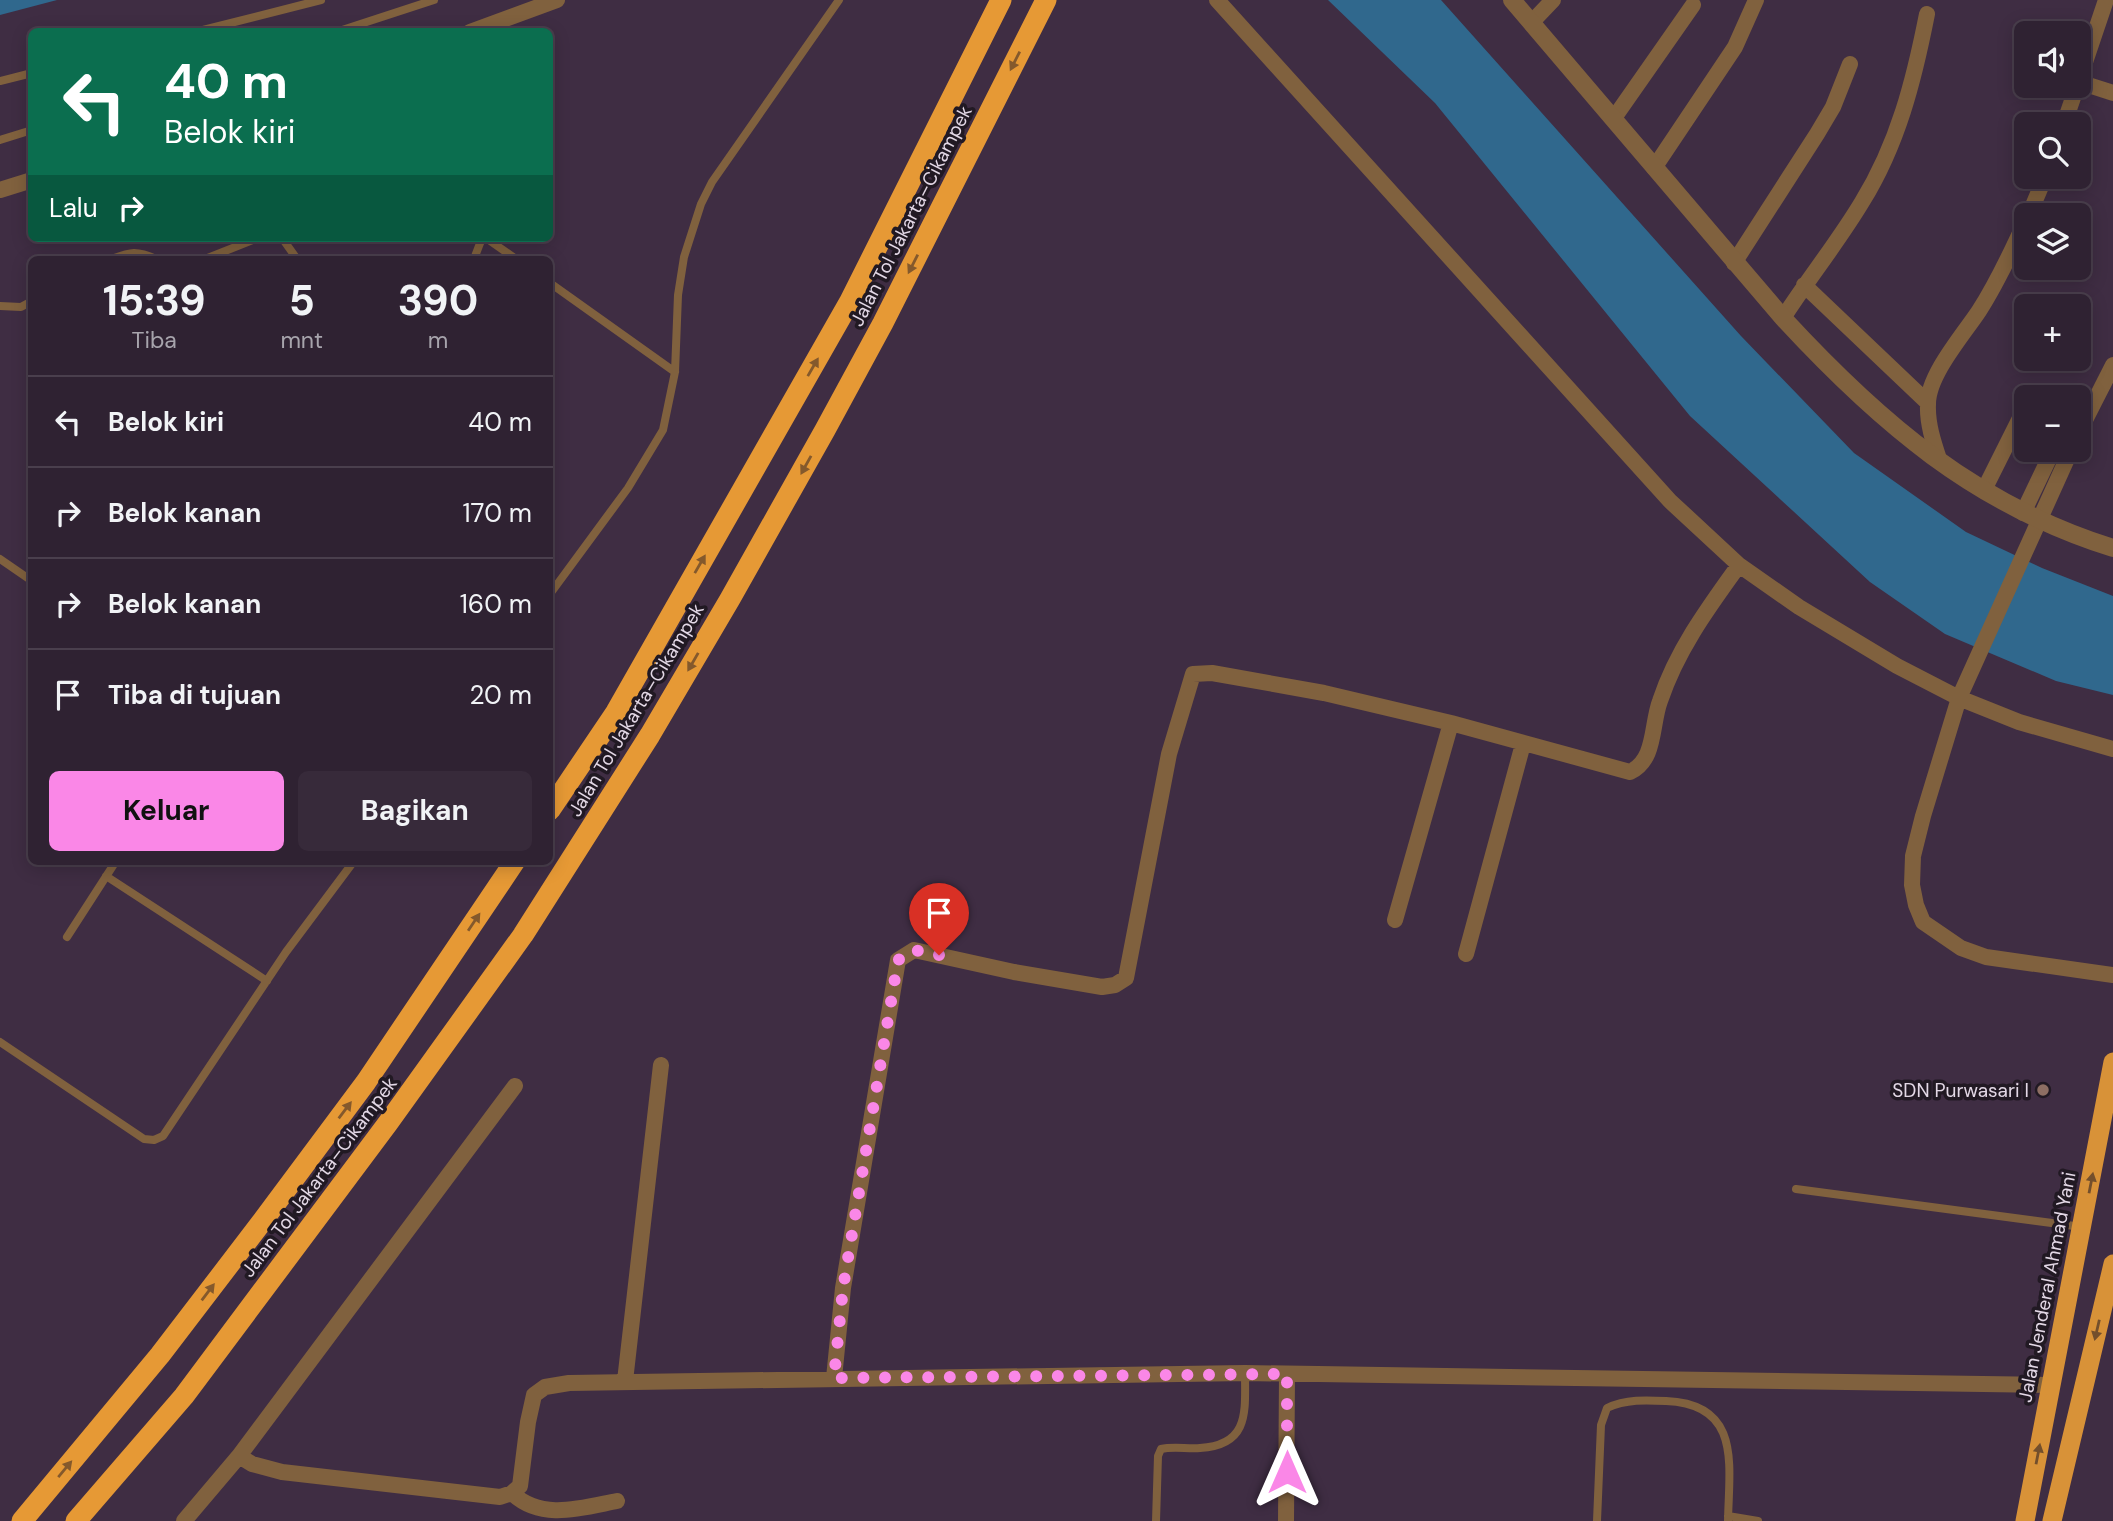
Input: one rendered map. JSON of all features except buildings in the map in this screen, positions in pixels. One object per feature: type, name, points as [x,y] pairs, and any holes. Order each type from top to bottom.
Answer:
[{"type":"highway","name":"Jalan Tol Jakarta–Cikampek","points":[[553,806],[616,712],[850,301],[1001,0]]},
{"type":"highway","name":"Jalan Tol Jakarta–Cikampek","points":[[76,1521],[192,1386],[388,1123],[530,923],[650,735],[883,323],[1046,0]]},
{"type":"highway","name":"Jalan Tol Jakarta–Cikampek","points":[[22,1521],[160,1355],[269,1212],[366,1082],[512,865]]},
{"type":"highway","name":"Jalan Jenderal Ahmad Yani","points":[[2025,1521],[2113,1062]]},
{"type":"highway","points":[[2056,1520],[2113,1264]]},
{"type":"street","points":[[481,28],[557,0]]},
{"type":"street","points":[[1217,0],[1670,501],[1739,565],[1799,607],[1886,660],[1959,698],[2018,722],[2113,749]]},
{"type":"street","points":[[1512,0],[1734,263],[1783,318],[1862,398],[1940,462],[1984,490],[2031,516],[2113,548]]},
{"type":"street","points":[[1532,22],[1553,0]]},
{"type":"street","points":[[1654,168],[1735,47],[1756,0]]},
{"type":"street","points":[[2091,44],[2106,0]]},
{"type":"street","points":[[1614,118],[1693,5]]},
{"type":"street","points":[[1783,318],[1857,210],[1884,162],[1916,71],[1927,14]]},
{"type":"street","points":[[1734,263],[1833,107],[1850,64]]},
{"type":"street","points":[[2091,87],[2113,93]]},
{"type":"street","points":[[0,191],[28,181]]},
{"type":"street","points":[[1940,462],[1932,436],[1927,402],[1942,366],[1979,311],[2014,243]]},
{"type":"street","points":[[1804,285],[1927,402]]},
{"type":"street","points":[[2091,408],[2113,365]]},
{"type":"street","points":[[1984,490],[2014,431]]},
{"type":"street","points":[[2049,462],[2031,516],[2024,548],[1959,698],[1913,856],[1912,885],[1923,922],[1961,948],[1986,957],[2113,975]]},
{"type":"street","points":[[2031,516],[2064,462]]},
{"type":"street","points":[[834,1378],[843,1288],[898,960],[914,950],[1014,972],[1102,987],[1115,985],[1126,978],[1169,754],[1193,674],[1212,673],[1324,693],[1451,723],[1630,772],[1640,768],[1647,757],[1659,701],[1693,630],[1739,565]]},
{"type":"street","points":[[1395,920],[1451,723]]},
{"type":"street","points":[[1466,954],[1523,744]]},
{"type":"street","points":[[625,1381],[661,1065]]},
{"type":"street","points":[[184,1521],[239,1456],[515,1086]]},
{"type":"street","points":[[239,1456],[252,1464],[282,1472],[500,1497],[512,1493],[520,1486],[534,1395],[545,1387],[569,1382],[1245,1373],[2051,1385]]},
{"type":"street","points":[[1286,1521],[1287,1374]]},
{"type":"street","points":[[512,1493],[522,1504],[537,1510],[553,1511],[617,1501]]},
{"type":"lane","points":[[211,28],[321,0]]},
{"type":"lane","points":[[348,28],[434,0]]},
{"type":"lane","points":[[553,590],[628,488],[663,430],[675,372],[678,295],[684,257],[701,204],[712,182],[839,0]]},
{"type":"lane","points":[[0,81],[28,74]]},
{"type":"lane","points":[[0,140],[28,131]]},
{"type":"lane","points":[[213,256],[248,242]]},
{"type":"lane","points":[[490,242],[511,256]]},
{"type":"lane","points":[[120,256],[141,252],[150,256]]},
{"type":"lane","points":[[553,285],[675,372]]},
{"type":"lane","points":[[0,306],[21,307],[28,303]]},
{"type":"lane","points":[[0,559],[28,578]]},
{"type":"lane","points":[[67,937],[113,865]]},
{"type":"lane","points":[[0,1042],[144,1139],[154,1140],[163,1136],[268,981],[351,865]]},
{"type":"lane","points":[[106,876],[268,981]]},
{"type":"lane","points":[[1796,1189],[2082,1227]]},
{"type":"lane","points":[[1156,1521],[1158,1456],[1161,1449],[1203,1448],[1230,1439],[1245,1418],[1245,1373]]},
{"type":"lane","points":[[1597,1521],[1601,1425],[1607,1408],[1618,1402],[1646,1400],[1676,1401],[1710,1413],[1721,1427],[1729,1460],[1728,1519],[1758,1521]]},
{"type":"water","points":[[0,0],[57,0],[0,15]]},
{"type":"water","points":[[1328,0],[1441,0],[1741,336],[1854,453],[1966,532],[2042,568],[2113,596],[2113,695],[2056,681],[1945,634],[1870,582],[1690,416],[1435,103]]},
{"type":"place","name":"SDN Purwasari I","points":[[2043,1090]]},
{"type":"route","points":[[939,955],[914,950],[898,960],[843,1288],[834,1378],[1287,1374],[1287,1472]]}]
